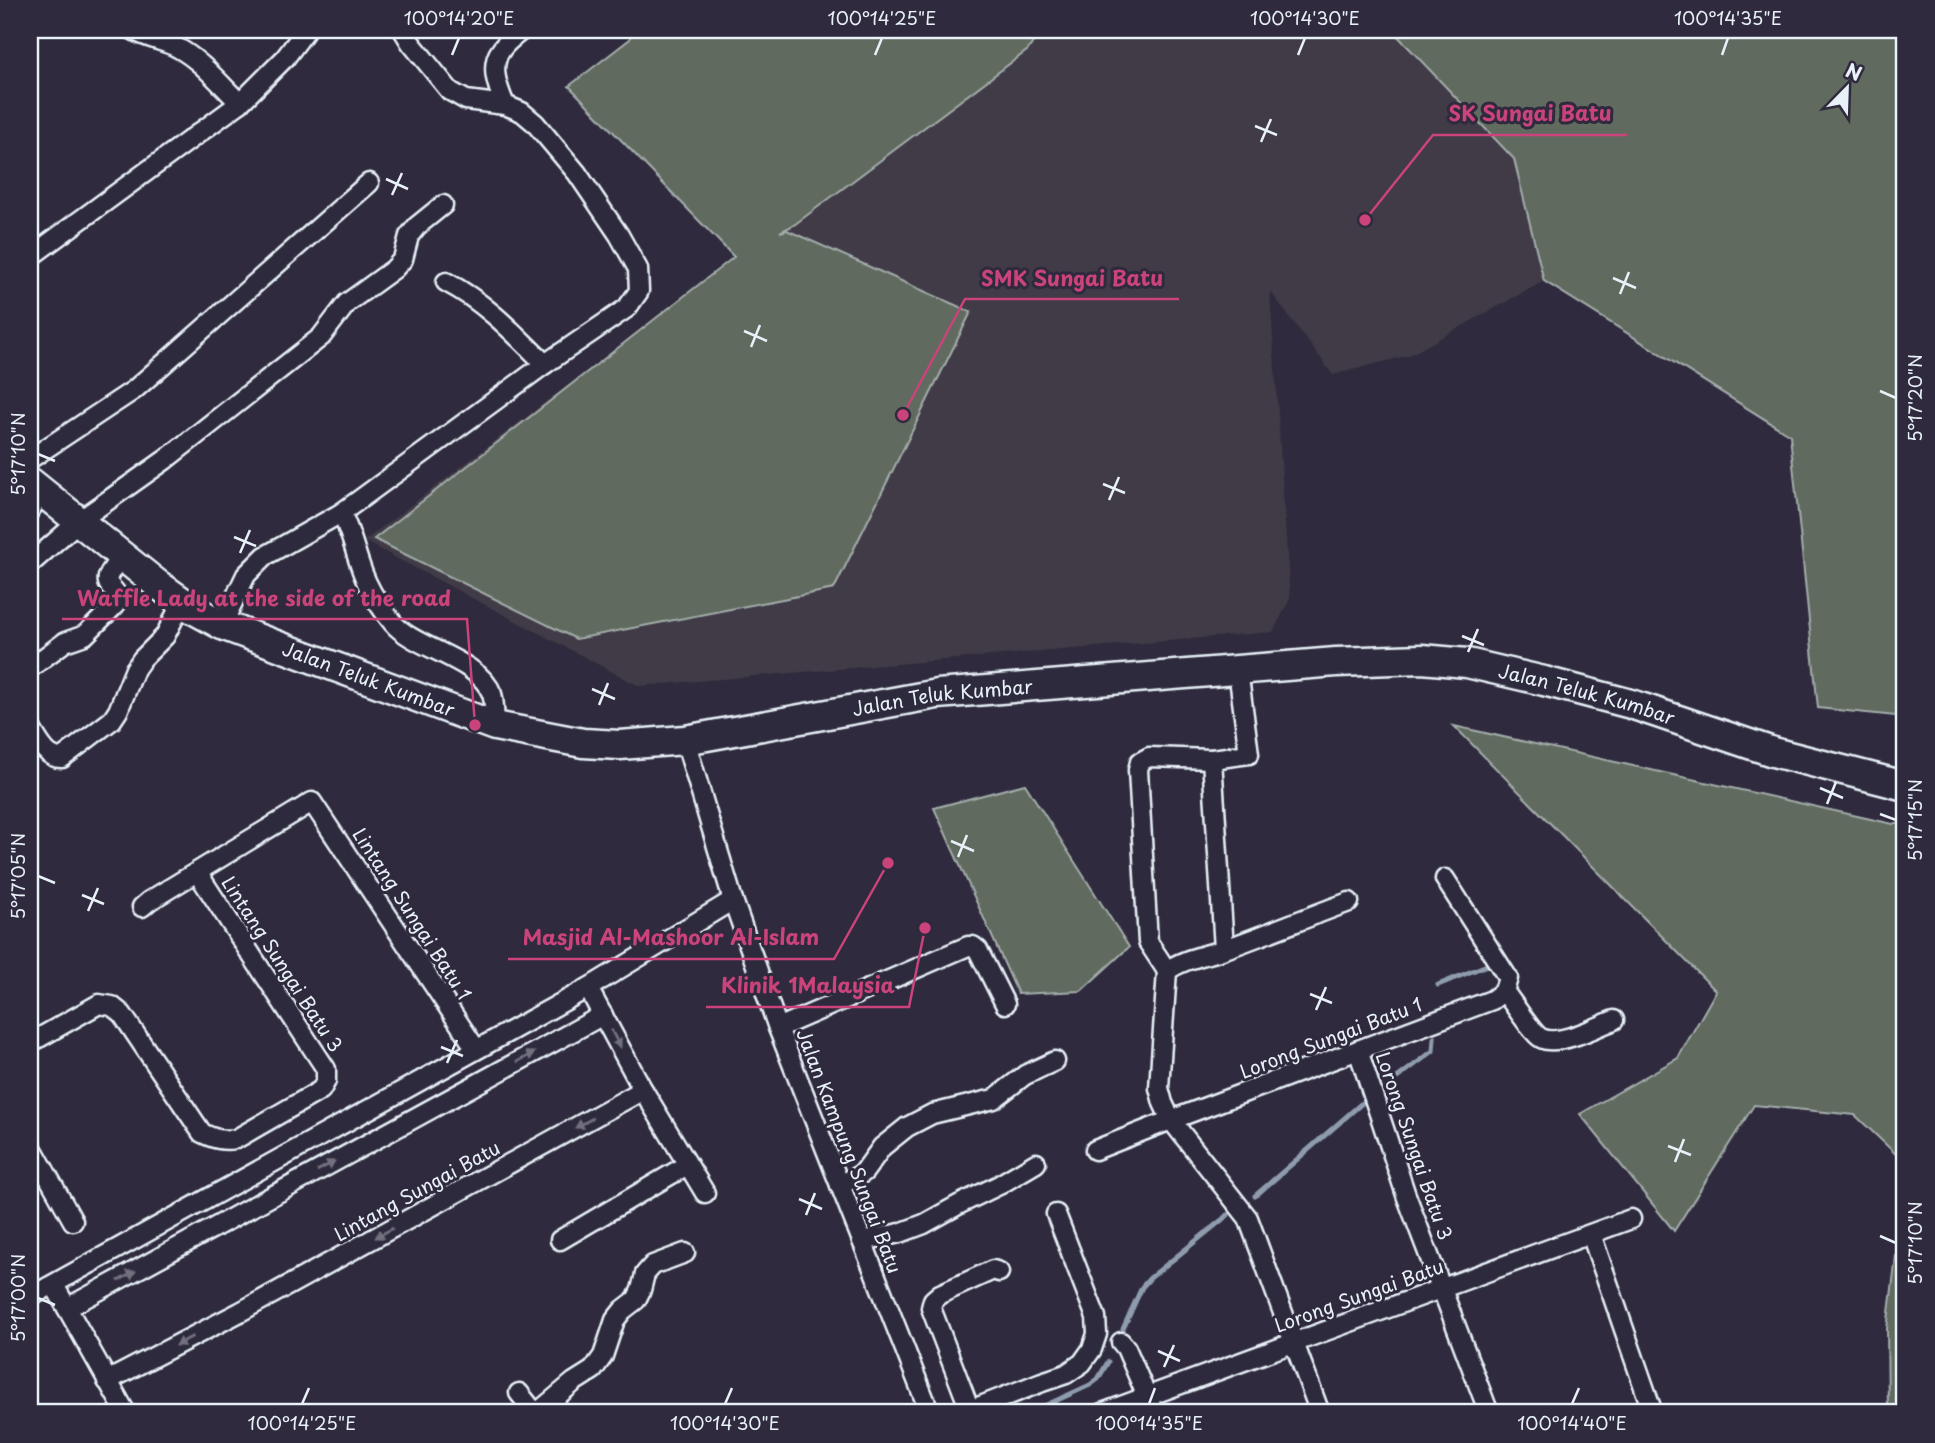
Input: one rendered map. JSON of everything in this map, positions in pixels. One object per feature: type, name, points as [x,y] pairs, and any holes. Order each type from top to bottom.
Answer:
[{"type":"main road","name":"Jalan Teluk Kumbar","points":[[34,494],[79,521],[182,602],[222,625],[495,726],[583,743],[620,745],[685,740],[937,694],[1336,662],[1422,659],[1467,663],[1544,681],[1631,704],[1773,752],[1905,786]]},
{"type":"street","points":[[133,30],[144,37],[160,35],[189,55],[240,103]]},
{"type":"street","points":[[30,257],[240,103],[285,58],[306,30]]},
{"type":"street","points":[[222,625],[246,575],[265,556],[341,513],[627,308],[639,291],[638,269],[619,235],[576,173],[535,123],[522,112],[505,105],[466,100],[450,91],[402,30]]},
{"type":"street","points":[[505,105],[494,64],[500,50],[522,30]]},
{"type":"street","points":[[30,459],[134,390],[369,183]]},
{"type":"street","points":[[30,564],[79,521],[165,460],[321,337],[347,303],[394,269],[402,259],[409,236],[443,205]]},
{"type":"street","points":[[446,282],[464,291],[488,309],[545,365]]},
{"type":"street","points":[[341,513],[350,530],[367,584],[394,625],[470,669],[483,680],[492,694],[495,726]]},
{"type":"street","points":[[30,668],[65,642],[85,635],[116,605],[117,594],[108,583],[108,577],[122,556]]},
{"type":"street","points":[[30,727],[48,754],[62,758],[112,720],[135,669],[165,636],[182,602]]},
{"type":"street","points":[[1238,670],[1249,754],[1212,759],[1149,758],[1140,762],[1138,771],[1148,942],[1167,971],[1159,1088],[1171,1120],[1248,1218],[1320,1413]]},
{"type":"street","name":"Jalan Kampung Sungai Batu","points":[[685,740],[733,900],[778,1028],[862,1241],[924,1412]]},
{"type":"street","points":[[1212,759],[1224,949]]},
{"type":"street","name":"Lintang Sungai Batu 1","points":[[197,872],[312,802],[476,1049]]},
{"type":"street","points":[[142,907],[197,872]]},
{"type":"street","name":"Lintang Sungai Batu 3","points":[[30,1043],[99,1004],[112,1006],[122,1014],[202,1133],[224,1140],[236,1139],[321,1090],[326,1081],[326,1069],[320,1058],[197,872]]},
{"type":"street","points":[[1445,879],[1508,978],[1504,991],[1539,1038],[1550,1041],[1564,1039],[1614,1020]]},
{"type":"street","points":[[30,1297],[589,988],[733,900]]},
{"type":"street","points":[[1167,971],[1175,965],[1349,902]]},
{"type":"street","points":[[778,1028],[968,946],[978,950],[1005,1004]]},
{"type":"street","points":[[589,988],[643,1090],[705,1193]]},
{"type":"street","name":"Lorong Sungai Batu 1","points":[[1096,1150],[1492,999],[1504,991]]},
{"type":"street","points":[[67,1308],[603,1015]]},
{"type":"street","name":"Lorong Sungai Batu 3","points":[[1358,1050],[1406,1195],[1489,1413]]},
{"type":"street","points":[[840,1185],[864,1171],[882,1147],[907,1127],[932,1114],[994,1099],[1025,1075],[1055,1060]]},
{"type":"street","name":"Lintang Sungai Batu","points":[[107,1381],[240,1312],[643,1090]]},
{"type":"street","points":[[30,1144],[73,1221]]},
{"type":"street","points":[[862,1241],[900,1233],[924,1224],[1036,1163]]},
{"type":"street","points":[[560,1240],[687,1165]]},
{"type":"street","points":[[1056,1214],[1096,1317],[1109,1338],[1126,1348],[1150,1405]]},
{"type":"street","name":"Lorong Sungai Batu","points":[[1101,1413],[1150,1405],[1293,1343],[1631,1219]]},
{"type":"street","points":[[1591,1234],[1653,1413]]},
{"type":"street","points":[[519,1393],[536,1413],[593,1370],[603,1356],[615,1320],[636,1300],[645,1274],[653,1265],[685,1253]]},
{"type":"street","points":[[999,1272],[993,1270],[940,1294],[933,1300],[931,1308],[967,1412],[1066,1374],[1082,1363],[1092,1349],[1109,1338]]},
{"type":"street","points":[[54,1285],[126,1413]]},
{"type":"shaded area","points":[[1041,30],[1392,30],[1514,159],[1544,281],[1410,355],[1333,375],[1270,291],[1290,599],[1273,632],[639,686],[364,541],[735,257],[787,230],[1028,50]]},
{"type":"green space","points":[[630,30],[1041,30],[1028,50],[794,225],[780,232],[787,230],[971,312],[834,589],[576,639],[374,539],[734,257],[569,86],[630,39]]},
{"type":"green space","points":[[1392,30],[1905,30],[1905,717],[1818,708],[1790,435],[1544,281],[1514,159]]},
{"type":"green space","points":[[1454,726],[1893,824],[1905,824],[1905,1163],[1855,1115],[1754,1105],[1674,1231],[1580,1114],[1678,1058],[1716,991]]},
{"type":"green space","points":[[1025,784],[1129,947],[1081,991],[1018,994],[934,808]]},
{"type":"green space","points":[[1905,1183],[1905,1413],[1888,1413],[1887,1329]]},
{"type":"waterway","points":[[1438,985],[1487,965]]},
{"type":"waterway","points":[[1389,1084],[1433,1051],[1434,1038]]},
{"type":"waterway","points":[[1255,1196],[1362,1103]]},
{"type":"waterway","points":[[1123,1329],[1142,1287],[1150,1278],[1228,1215]]},
{"type":"waterway","points":[[1029,1413],[1090,1385],[1098,1379],[1108,1362]]},
{"type":"place","name":"SK Sungai Batu","points":[[1365,220]]},
{"type":"place","name":"SMK Sungai Batu","points":[[903,415]]},
{"type":"place","name":"Waffle Lady at the side of the road","points":[[475,725]]},
{"type":"place","name":"Masjid Al-Mashoor Al-Islam","points":[[888,863]]},
{"type":"place","name":"Klinik 1Malaysia","points":[[925,928]]}]
